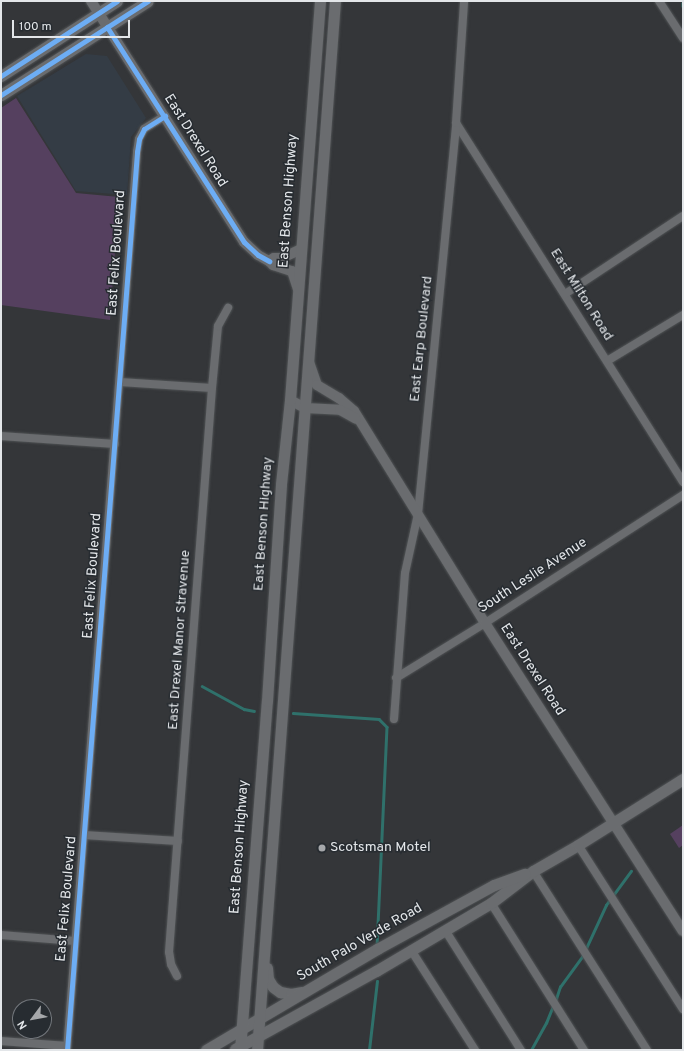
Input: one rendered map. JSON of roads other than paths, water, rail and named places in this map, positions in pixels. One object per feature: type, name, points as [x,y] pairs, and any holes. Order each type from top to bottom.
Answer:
[{"type":"main road","points":[[1,76],[117,1]]},
{"type":"main road","points":[[1,95],[148,1]]},
{"type":"main road","name":"East Benson Highway","points":[[238,1049],[242,1029],[267,700],[281,484],[290,400],[320,1]]},
{"type":"main road","points":[[257,1050],[335,1]]},
{"type":"main road","points":[[313,93],[319,84],[326,88],[328,101]]},
{"type":"main road","name":"South Palo Verde Road","points":[[238,1049],[491,903],[533,871],[578,846],[683,779]]},
{"type":"main road","name":"South Palo Verde Road","points":[[206,1050],[377,949],[494,885],[533,871]]},
{"type":"main road","points":[[264,945],[268,980],[273,987],[280,992],[292,994],[308,990]]},
{"type":"street","name":"East Drexel Road","points":[[91,1],[244,242],[258,255],[273,265],[292,271],[298,288]]},
{"type":"street","name":"East Earp Boulevard","points":[[394,719],[405,573],[418,514],[456,123],[464,1]]},
{"type":"street","points":[[659,1],[683,38]]},
{"type":"street","name":"East Felix Boulevard","points":[[67,1048],[138,143],[144,129],[165,116]]},
{"type":"street","name":"East Milton Road","points":[[456,123],[683,482]]},
{"type":"street","points":[[565,294],[683,216]]},
{"type":"street","points":[[269,261],[282,258],[301,249]]},
{"type":"street","name":"East Drexel Manor Stravenue","points":[[177,976],[171,964],[170,952],[212,388],[218,326],[228,308]]},
{"type":"street","points":[[607,361],[683,315]]},
{"type":"street","name":"East Drexel Road","points":[[308,360],[317,385],[346,403],[360,422],[486,623],[683,931]]},
{"type":"street","points":[[120,382],[212,388]]},
{"type":"street","points":[[290,400],[304,408],[340,410],[360,422]]},
{"type":"street","points":[[1,436],[115,444]]},
{"type":"street","name":"South Leslie Avenue","points":[[396,678],[486,623],[683,495]]},
{"type":"street","points":[[84,834],[178,842]]},
{"type":"street","points":[[578,846],[683,1009]]},
{"type":"street","points":[[533,871],[647,1050]]},
{"type":"street","points":[[491,903],[584,1050]]},
{"type":"street","points":[[445,930],[521,1050]]},
{"type":"street","points":[[1,936],[75,941]]},
{"type":"street","points":[[411,950],[475,1050]]},
{"type":"street","points":[[1,1041],[67,1048]]},
{"type":"waterway","points":[[202,686],[244,709],[254,711]]},
{"type":"waterway","points":[[293,713],[379,719],[387,727],[377,945]]},
{"type":"waterway","points":[[555,1002],[560,987],[582,957],[606,905],[631,871]]},
{"type":"waterway","points":[[369,1050],[377,981]]},
{"type":"waterway","points":[[531,1050],[546,1023],[553,1006]]},
{"type":"place","name":"Scotsman Motel","points":[[322,848]]}]
